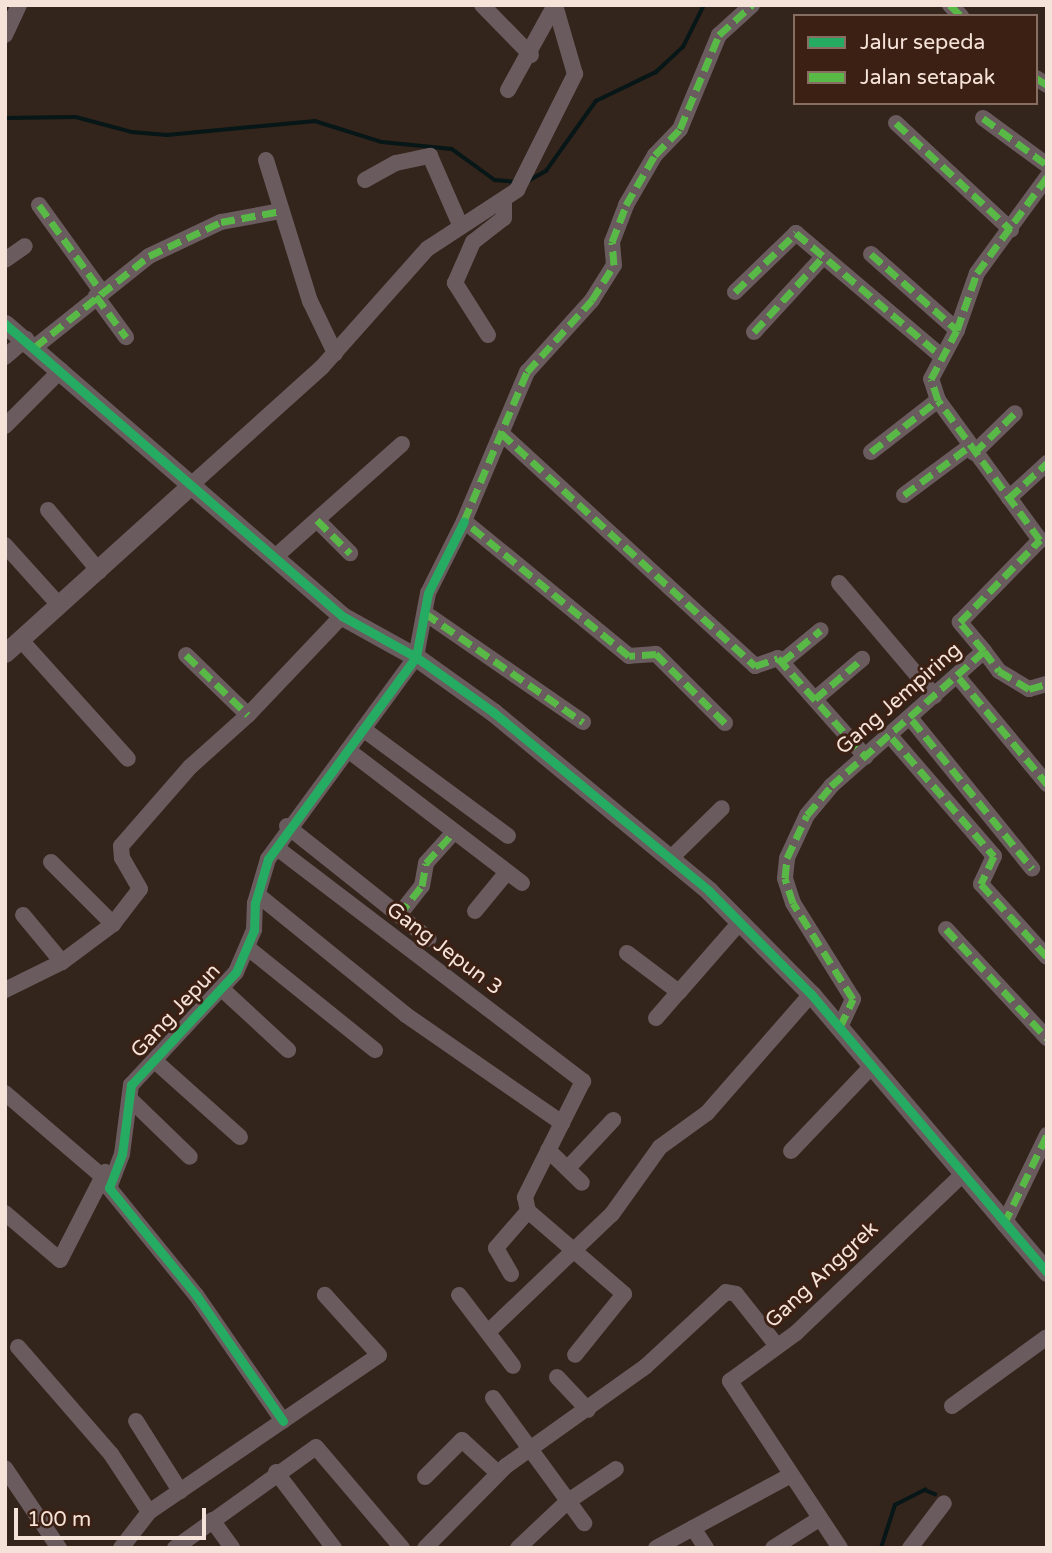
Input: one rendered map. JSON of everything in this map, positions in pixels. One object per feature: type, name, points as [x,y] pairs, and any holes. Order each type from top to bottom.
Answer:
[{"type":"street","points":[[5,34],[19,5]]},
{"type":"street","points":[[482,5],[531,55]]},
{"type":"street","points":[[508,90],[531,55],[555,5]]},
{"type":"street","points":[[128,759],[9,649],[99,571],[335,353],[427,249],[504,203],[525,177],[575,74],[555,5]]},
{"type":"street","points":[[416,657],[428,593],[464,522],[527,372],[592,300],[614,265],[612,242],[626,205],[655,155],[680,129],[719,34],[752,5]]},
{"type":"street","points":[[984,118],[1047,166]]},
{"type":"street","points":[[896,123],[1011,230]]},
{"type":"street","points":[[365,180],[396,163],[430,156],[461,227]]},
{"type":"street","points":[[266,160],[310,301],[335,353]]},
{"type":"street","points":[[871,452],[938,400],[931,379],[957,330],[974,278],[1047,177]]},
{"type":"street","points":[[488,335],[455,283],[473,242],[504,218],[504,203]]},
{"type":"street","points":[[39,205],[127,337]]},
{"type":"street","points":[[5,357],[31,343],[99,293],[183,237],[221,222],[281,211]]},
{"type":"street","points":[[734,292],[793,233],[942,357]]},
{"type":"street","points":[[5,260],[25,246]]},
{"type":"street","points":[[871,254],[957,330]]},
{"type":"street","points":[[754,331],[822,258]]},
{"type":"street","points":[[5,324],[31,343],[342,616],[416,657],[504,720],[671,858],[741,921],[840,1027],[996,1215],[1047,1272]]},
{"type":"street","points":[[5,426],[61,370]]},
{"type":"street","name":"Gang Jempiring","points":[[840,1027],[853,999],[793,903],[785,878],[787,858],[807,815],[866,757],[959,678],[984,651],[960,622],[1040,540],[938,400]]},
{"type":"street","points":[[904,495],[972,450],[1015,413]]},
{"type":"street","points":[[501,433],[755,666],[776,658],[782,662],[866,757]]},
{"type":"street","points":[[275,557],[402,444]]},
{"type":"street","points":[[1009,498],[1047,463]]},
{"type":"street","points":[[48,510],[99,571]]},
{"type":"street","points":[[317,520],[350,552]]},
{"type":"street","points":[[464,522],[629,656],[656,654],[725,723]]},
{"type":"street","points":[[5,545],[59,605]]},
{"type":"street","points":[[839,583],[935,696]]},
{"type":"street","points":[[425,613],[583,722]]},
{"type":"street","points":[[5,990],[62,962],[113,924],[140,889],[122,858],[121,846],[190,766],[248,715],[342,616]]},
{"type":"street","points":[[782,662],[821,630]]},
{"type":"street","points":[[984,651],[999,671],[1029,689],[1047,684]]},
{"type":"street","points":[[186,655],[248,715]]},
{"type":"street","name":"Gang Jepun","points":[[283,1420],[196,1295],[111,1195],[109,1172],[137,1077],[222,989],[248,948],[258,895],[287,826],[348,750],[416,657]]},
{"type":"street","points":[[815,699],[862,659]]},
{"type":"street","points":[[959,678],[1047,784]]},
{"type":"street","points":[[912,720],[1032,869]]},
{"type":"street","points":[[363,729],[508,836]]},
{"type":"street","points":[[892,737],[994,856],[981,884],[1047,957]]},
{"type":"street","points":[[348,750],[452,834],[523,883]]},
{"type":"street","points":[[671,858],[722,808]]},
{"type":"street","points":[[287,826],[429,939]]},
{"type":"street","points":[[399,915],[422,887],[426,863],[452,834]]},
{"type":"street","name":"Gang Jepun 3","points":[[277,848],[585,1085],[562,1124]]},
{"type":"street","points":[[51,862],[113,924]]},
{"type":"street","points":[[475,911],[507,872]]},
{"type":"street","points":[[258,895],[405,1015],[562,1124],[526,1194],[528,1211],[575,1249],[625,1296],[575,1355]]},
{"type":"street","points":[[23,915],[62,962]]},
{"type":"street","points":[[656,1018],[741,921]]},
{"type":"street","points":[[946,929],[1047,1038]]},
{"type":"street","points":[[248,948],[375,1050]]},
{"type":"street","points":[[627,953],[679,992]]},
{"type":"street","points":[[222,989],[288,1050]]},
{"type":"street","points":[[488,1332],[612,1214],[660,1147],[708,1113],[811,994]]},
{"type":"street","points":[[155,1061],[240,1137]]},
{"type":"street","points":[[792,1151],[872,1066]]},
{"type":"street","points":[[5,1093],[109,1172],[60,1261],[5,1213]]},
{"type":"street","points":[[130,1098],[190,1157]]},
{"type":"street","points":[[568,1168],[613,1120]]},
{"type":"street","points":[[996,1215],[1047,1135]]},
{"type":"street","points":[[548,1150],[582,1183]]},
{"type":"street","name":"Gang Anggrek","points":[[840,1548],[730,1386],[731,1379],[777,1346],[963,1174]]},
{"type":"street","points":[[511,1274],[496,1248],[528,1211]]},
{"type":"street","points":[[425,1548],[498,1473],[532,1444],[588,1410],[645,1367],[729,1292],[777,1346]]},
{"type":"street","points":[[121,1548],[149,1512],[379,1354],[326,1295]]},
{"type":"street","points":[[459,1295],[513,1366]]},
{"type":"street","points":[[952,1406],[1047,1336]]},
{"type":"street","points":[[18,1347],[111,1454],[149,1512]]},
{"type":"street","points":[[557,1377],[588,1410]]},
{"type":"street","points":[[493,1398],[532,1444],[567,1502],[584,1523]]},
{"type":"street","points":[[136,1420],[180,1491]]},
{"type":"street","points":[[425,1477],[462,1440],[498,1473]]},
{"type":"street","points":[[175,1548],[276,1472],[320,1447],[402,1548]]},
{"type":"street","points":[[5,1468],[59,1548]]},
{"type":"street","points":[[518,1548],[567,1502],[616,1469]]},
{"type":"street","points":[[276,1472],[334,1548]]},
{"type":"street","points":[[656,1548],[789,1476]]},
{"type":"street","points":[[910,1548],[944,1503]]},
{"type":"street","points":[[773,1548],[819,1519]]},
{"type":"street","points":[[212,1520],[232,1548]]},
{"type":"street","points":[[693,1528],[706,1548]]},
{"type":"waterway","points":[[528,181],[546,171],[596,101],[656,72],[683,47],[704,5]]},
{"type":"waterway","points":[[5,118],[76,117],[132,132],[167,135],[315,121],[382,142],[452,149],[495,180],[517,182]]},
{"type":"waterway","points":[[881,1548],[895,1505],[925,1490],[935,1494]]},
{"type":"marked path","points":[[725,723],[656,654],[629,656],[464,521],[527,372],[592,300],[614,265],[612,242],[626,205],[655,155],[680,129],[719,35],[752,5]]},
{"type":"marked path","points":[[950,5],[959,14]]},
{"type":"marked path","points":[[1038,79],[1047,85]]},
{"type":"marked path","points":[[983,118],[1047,165]]},
{"type":"marked path","points":[[896,123],[1011,230]]},
{"type":"marked path","points":[[840,1027],[853,999],[793,903],[785,878],[787,858],[807,815],[831,786],[984,651],[960,622],[1040,540],[938,400],[931,379],[957,330],[977,273],[1047,177]]},
{"type":"marked path","points":[[39,205],[101,291]]},
{"type":"marked path","points":[[35,347],[149,256],[221,222],[281,211]]},
{"type":"marked path","points":[[735,292],[796,233],[942,357]]},
{"type":"marked path","points":[[871,254],[957,330]]},
{"type":"marked path","points":[[754,332],[822,258]]},
{"type":"marked path","points":[[96,296],[126,337]]},
{"type":"marked path","points":[[871,452],[938,400]]},
{"type":"marked path","points":[[974,453],[1015,413]]},
{"type":"marked path","points":[[501,433],[755,666],[778,658],[866,757]]},
{"type":"marked path","points":[[904,495],[970,446]]},
{"type":"marked path","points":[[1009,498],[1047,463]]},
{"type":"marked path","points":[[317,520],[350,553]]},
{"type":"marked path","points":[[425,613],[583,722]]},
{"type":"marked path","points":[[782,662],[821,630]]},
{"type":"marked path","points":[[984,651],[999,671],[1029,689],[1047,684]]},
{"type":"marked path","points":[[186,655],[248,715]]},
{"type":"marked path","points":[[815,699],[862,659]]},
{"type":"marked path","points":[[959,678],[1047,784]]},
{"type":"marked path","points":[[912,720],[1032,868]]},
{"type":"marked path","points":[[892,738],[994,856],[981,884],[1047,957]]},
{"type":"marked path","points":[[399,915],[422,886],[426,863],[452,834]]},
{"type":"marked path","points":[[946,929],[1047,1038]]},
{"type":"marked path","points":[[1004,1224],[1047,1135]]},
{"type":"cycle path","points":[[5,324],[342,616],[416,657],[493,712],[709,891],[811,994],[1047,1272]]},
{"type":"cycle path","points":[[283,1421],[196,1295],[109,1188],[122,1154],[131,1085],[236,972],[254,930],[255,903],[268,859],[416,657],[428,593],[464,521]]}]
